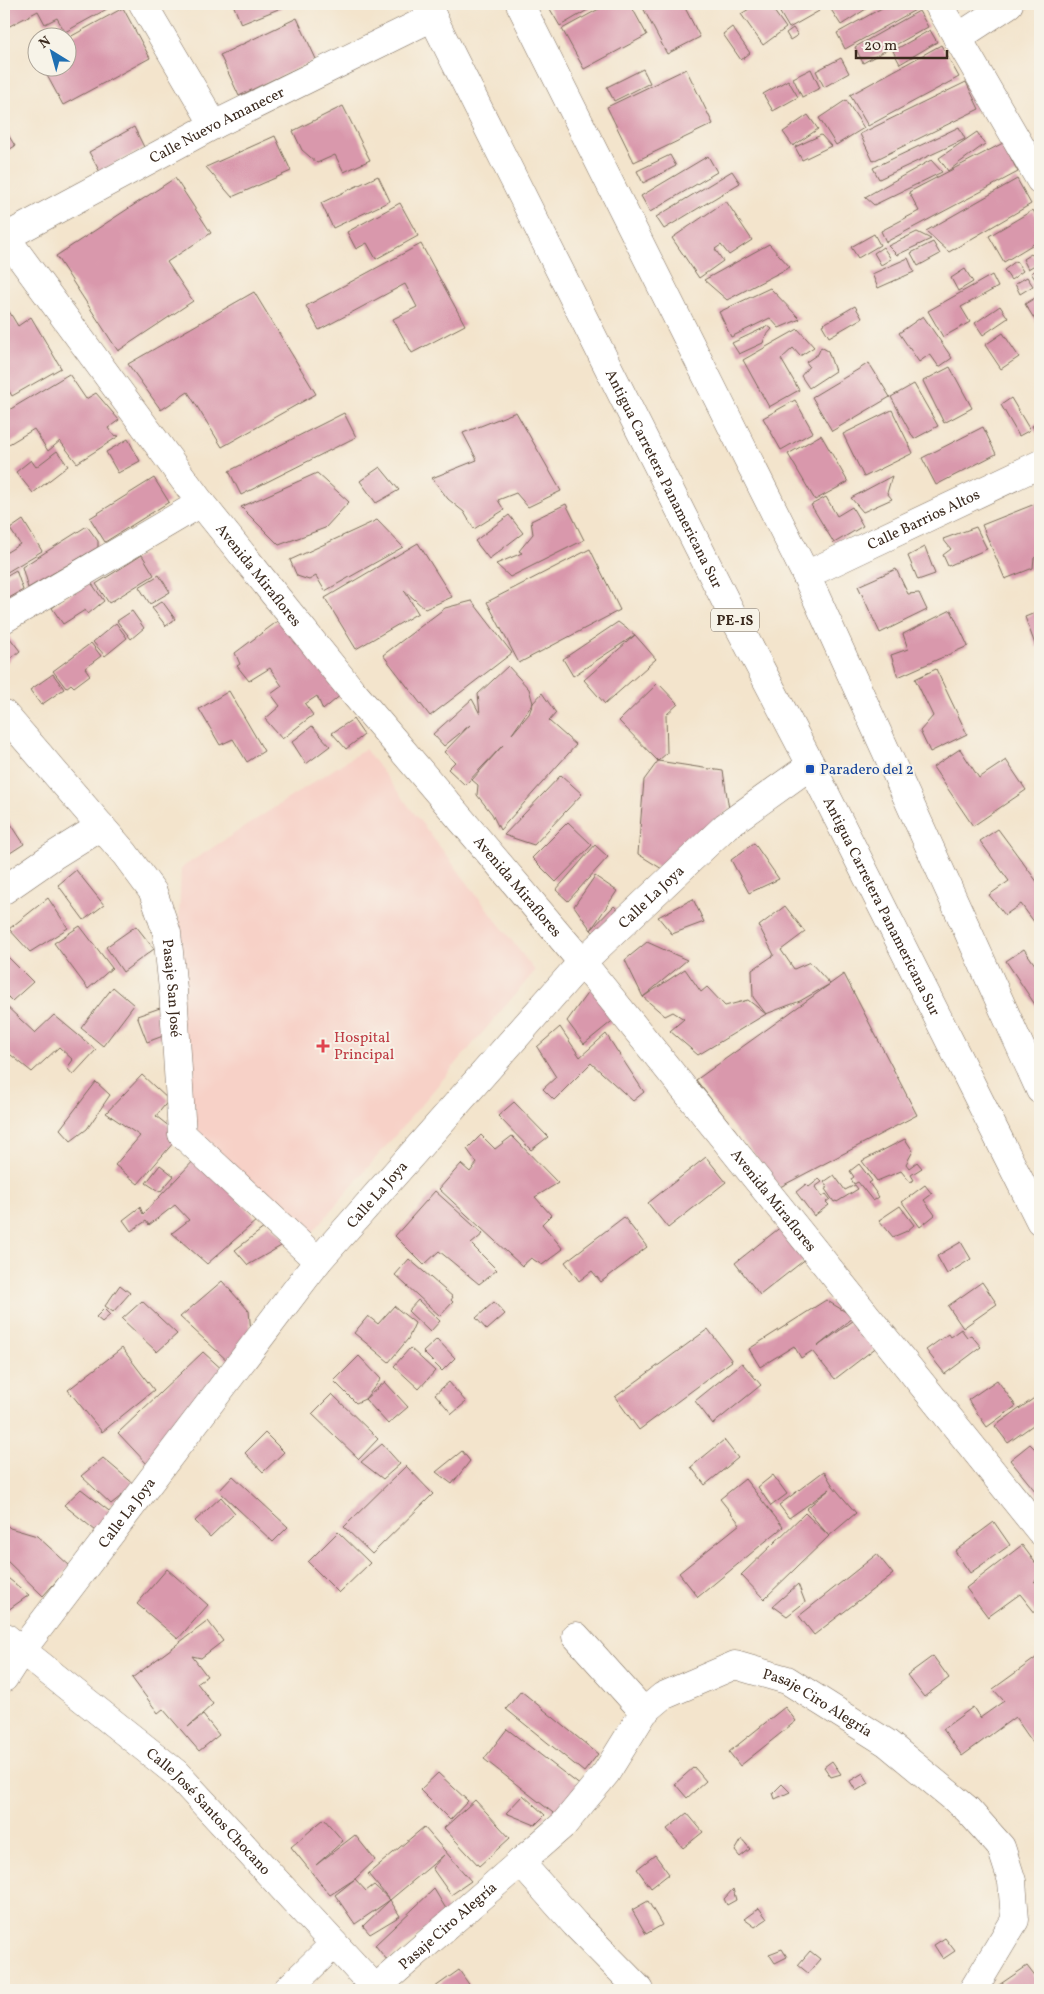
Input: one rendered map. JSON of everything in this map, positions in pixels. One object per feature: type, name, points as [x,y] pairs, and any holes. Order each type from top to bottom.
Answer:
[{"type":"main road","points":[[143,4],[214,125]]},
{"type":"main road","points":[[520,4],[806,575],[1040,1090]]},
{"type":"main road","points":[[938,4],[1040,180]]},
{"type":"main road","points":[[957,38],[1009,4]]},
{"type":"main road","name":"Calle Nuevo Amanecer","points":[[4,237],[430,10]]},
{"type":"main road","name":"Antigua Carretera Panamericana Sur","points":[[430,10],[728,606],[811,765],[1040,1221]]},
{"type":"main road","name":"Avenida Miraflores","points":[[4,237],[201,503],[352,691],[582,962],[1040,1531]]},
{"type":"main road","name":"Calle Barrios Altos","points":[[806,575],[1040,464]]},
{"type":"main road","points":[[4,619],[201,503]]},
{"type":"main road","name":"Pasaje San José","points":[[4,714],[125,854],[153,892],[167,933],[173,990],[182,1134],[318,1262]]},
{"type":"main road","name":"Calle La Joya","points":[[4,1678],[13,1643],[318,1262],[582,962],[726,826],[811,765]]},
{"type":"main road","points":[[4,890],[101,826]]},
{"type":"main road","points":[[576,1636],[644,1712]]},
{"type":"main road","name":"Calle José Santos Chocano","points":[[13,1643],[176,1774],[377,1989]]},
{"type":"main road","name":"Pasaje Ciro Alegría","points":[[377,1989],[564,1824],[606,1773],[644,1712],[662,1696],[735,1666],[787,1680],[887,1743],[967,1809],[1001,1847],[1012,1881],[1015,1920],[973,1990]]},
{"type":"main road","points":[[520,1862],[575,1924],[640,1990]]},
{"type":"main road","points":[[287,1990],[334,1944]]},
{"type":"shaded area","name":"Hospital Principal","points":[[365,749],[535,971],[307,1239],[171,1121],[181,868]]},
{"type":"building","points":[[4,4],[116,4],[72,28],[63,28],[57,18],[45,24],[38,11],[4,29]]},
{"type":"building","points":[[233,4],[291,4],[241,24]]},
{"type":"building","points":[[547,4],[598,4],[560,26]]},
{"type":"building","points":[[608,4],[630,4],[647,35],[584,69],[562,29]]},
{"type":"building","points":[[641,4],[683,4],[700,37],[667,54]]},
{"type":"building","points":[[757,4],[769,4],[786,28],[763,45],[741,14]]},
{"type":"building","points":[[793,4],[815,4],[819,11],[789,28],[779,11]]},
{"type":"building","points":[[837,4],[863,4],[866,9],[841,25],[830,8]]},
{"type":"building","points":[[889,4],[914,4],[917,9],[845,49],[837,33]]},
{"type":"building","points":[[123,8],[150,58],[63,105],[48,78],[78,78],[78,33]]},
{"type":"building","points":[[919,11],[928,27],[863,63],[855,47]]},
{"type":"building","points":[[297,18],[316,59],[239,96],[220,55]]},
{"type":"building","points":[[732,27],[750,53],[741,60],[723,34]]},
{"type":"building","points":[[793,28],[798,35],[790,40],[786,33]]},
{"type":"building","points":[[930,30],[937,42],[900,64],[893,51]]},
{"type":"building","points":[[941,45],[959,77],[868,126],[850,95]]},
{"type":"building","points":[[841,58],[849,73],[824,87],[816,71]]},
{"type":"building","points":[[643,69],[650,83],[614,101],[607,87]]},
{"type":"building","points":[[686,69],[713,124],[634,162],[607,107]]},
{"type":"building","points":[[811,69],[820,88],[802,97],[793,78]]},
{"type":"building","points":[[788,80],[798,97],[773,111],[763,94]]},
{"type":"building","points":[[966,82],[979,109],[873,161],[860,134]]},
{"type":"building","points":[[846,100],[864,128],[836,145],[819,118]]},
{"type":"building","points":[[343,106],[370,160],[344,172],[335,155],[317,163],[302,150],[293,131]]},
{"type":"building","points":[[808,115],[818,129],[793,146],[783,132]]},
{"type":"building","points":[[134,127],[144,147],[100,172],[89,152]]},
{"type":"building","points":[[959,127],[965,139],[879,179],[873,168]]},
{"type":"building","points":[[4,128],[15,146],[4,153]]},
{"type":"building","points":[[977,132],[985,144],[948,171],[939,158]]},
{"type":"building","points":[[821,135],[831,146],[802,160],[795,147]]},
{"type":"building","points":[[275,136],[291,171],[232,197],[206,167]]},
{"type":"building","points":[[1003,143],[1018,172],[886,242],[881,231],[919,211],[909,192]]},
{"type":"building","points":[[670,155],[676,166],[643,183],[637,171]]},
{"type":"building","points":[[708,156],[717,172],[650,212],[641,196]]},
{"type":"building","points":[[931,160],[942,172],[874,205],[865,197]]},
{"type":"building","points":[[732,171],[740,183],[664,229],[656,217]]},
{"type":"building","points":[[378,176],[390,201],[333,228],[321,203]]},
{"type":"building","points":[[175,178],[211,233],[167,262],[193,301],[118,351],[56,256]]},
{"type":"building","points":[[1017,179],[1031,204],[949,252],[926,231]]},
{"type":"building","points":[[726,201],[752,240],[729,255],[721,245],[715,249],[723,261],[699,278],[672,238]]},
{"type":"building","points":[[400,203],[418,236],[376,259],[367,243],[356,249],[347,232]]},
{"type":"building","points":[[1033,210],[1040,223],[1040,240],[1004,262],[989,236]]},
{"type":"building","points":[[917,232],[931,239],[897,255],[888,246]]},
{"type":"building","points":[[874,234],[880,245],[858,258],[851,247]]},
{"type":"building","points":[[933,242],[940,254],[918,266],[911,253]]},
{"type":"building","points":[[421,244],[465,325],[412,353],[393,319],[417,307],[405,284],[319,330],[306,306]]},
{"type":"building","points":[[769,244],[790,267],[727,300],[704,280]]},
{"type":"building","points":[[883,247],[891,259],[881,265],[874,253]]},
{"type":"building","points":[[1031,254],[1040,262],[1028,269],[1023,259]]},
{"type":"building","points":[[908,258],[914,272],[878,288],[872,274]]},
{"type":"building","points":[[1016,261],[1023,271],[1011,280],[1004,270]]},
{"type":"building","points":[[1040,268],[1040,284],[1039,285],[1031,273]]},
{"type":"building","points":[[965,269],[973,282],[958,291],[951,278]]},
{"type":"building","points":[[992,275],[998,287],[961,307],[970,322],[943,337],[928,311]]},
{"type":"building","points":[[1027,277],[1033,286],[1020,294],[1015,284]]},
{"type":"building","points":[[770,288],[800,319],[779,328],[770,318],[731,337],[719,312]]},
{"type":"building","points":[[254,292],[316,394],[222,447],[188,392],[161,410],[128,364]]},
{"type":"building","points":[[1040,295],[1040,328],[1025,304]]},
{"type":"building","points":[[4,303],[18,326],[31,317],[61,368],[12,396],[4,382]]},
{"type":"building","points":[[855,306],[862,318],[829,337],[822,325]]},
{"type":"building","points":[[1000,306],[1008,318],[983,335],[975,323]]},
{"type":"building","points":[[923,316],[952,358],[939,367],[930,354],[919,362],[899,333]]},
{"type":"building","points":[[768,326],[772,329],[765,337],[763,343],[739,354],[732,343]]},
{"type":"building","points":[[798,329],[814,347],[800,356],[793,348],[781,359],[799,390],[769,407],[743,360]]},
{"type":"building","points":[[1003,333],[1019,357],[1001,369],[985,345]]},
{"type":"building","points":[[821,347],[828,351],[835,371],[809,388],[801,376],[809,366],[806,362],[818,354]]},
{"type":"building","points":[[869,363],[890,397],[832,431],[812,397]]},
{"type":"building","points":[[950,367],[972,408],[944,423],[923,381]]},
{"type":"building","points":[[69,374],[86,399],[96,393],[119,420],[108,428],[113,435],[119,436],[77,463],[60,441],[48,451],[34,429],[4,447],[4,413]]},
{"type":"building","points":[[914,384],[938,426],[914,439],[891,397]]},
{"type":"building","points":[[1011,398],[1030,430],[1019,436],[1001,405]]},
{"type":"building","points":[[795,400],[813,432],[781,450],[763,418]]},
{"type":"building","points":[[892,410],[913,453],[864,477],[843,434]]},
{"type":"building","points":[[516,412],[561,491],[528,507],[516,493],[498,500],[504,510],[474,529],[464,512],[448,499],[432,478],[477,460],[463,433]]},
{"type":"building","points":[[344,413],[356,437],[241,495],[229,471]]},
{"type":"building","points":[[1040,421],[1040,438],[1032,426]]},
{"type":"building","points":[[983,427],[996,454],[936,485],[922,458]]},
{"type":"building","points":[[821,435],[848,482],[815,500],[788,454]]},
{"type":"building","points":[[128,439],[140,461],[118,473],[106,452]]},
{"type":"building","points":[[57,451],[68,466],[33,493],[16,472],[31,460],[36,467]]},
{"type":"building","points":[[380,467],[399,490],[376,503],[360,481]]},
{"type":"building","points":[[317,473],[349,502],[325,528],[279,545],[241,507]]},
{"type":"building","points":[[892,476],[887,493],[892,499],[863,512],[851,498]]},
{"type":"building","points":[[154,478],[169,502],[105,542],[90,518]]},
{"type":"building","points":[[826,497],[837,516],[852,507],[863,526],[834,543],[811,505]]},
{"type":"building","points":[[1040,502],[1040,555],[1034,558],[1033,568],[1005,579],[982,525]]},
{"type":"building","points":[[566,504],[584,540],[510,577],[496,564],[522,553],[519,551],[533,534],[531,521]]},
{"type":"building","points":[[509,515],[523,533],[489,559],[475,541]]},
{"type":"building","points":[[23,520],[42,551],[4,574],[4,554],[20,544],[10,529]]},
{"type":"building","points":[[377,520],[403,547],[325,591],[316,576],[309,580],[297,576],[290,560]]},
{"type":"building","points":[[87,526],[98,541],[98,547],[28,588],[22,567]]},
{"type":"building","points":[[976,527],[987,549],[948,566],[943,555],[951,549],[943,539]]},
{"type":"building","points":[[418,543],[452,597],[425,609],[404,590],[418,613],[356,649],[325,598]]},
{"type":"building","points":[[925,547],[935,574],[918,580],[908,556]]},
{"type":"building","points":[[590,549],[620,610],[519,663],[487,602]]},
{"type":"building","points":[[142,555],[154,575],[109,603],[96,584]]},
{"type":"building","points":[[896,569],[908,594],[919,593],[927,610],[880,633],[858,586]]},
{"type":"building","points":[[16,570],[23,590],[4,601],[4,577]]},
{"type":"building","points":[[159,575],[170,592],[150,604],[139,587]]},
{"type":"building","points":[[90,581],[104,601],[88,614],[85,610],[63,624],[52,608]]},
{"type":"building","points":[[162,601],[175,619],[166,626],[152,608]]},
{"type":"building","points":[[472,601],[512,653],[430,716],[383,655],[445,608]]},
{"type":"building","points":[[951,610],[968,646],[898,677],[891,655],[908,649],[903,634]]},
{"type":"building","points":[[132,611],[144,628],[131,639],[117,621]]},
{"type":"building","points":[[1040,611],[1040,646],[1036,647],[1025,617]]},
{"type":"building","points":[[282,618],[342,694],[323,710],[317,696],[305,704],[313,715],[282,739],[265,719],[280,706],[271,694],[282,686],[270,668],[249,681],[237,666],[240,664],[235,653]]},
{"type":"building","points":[[618,622],[635,635],[573,676],[563,659]]},
{"type":"building","points":[[116,623],[127,638],[105,656],[93,642]]},
{"type":"building","points":[[6,633],[20,651],[4,664],[4,635]]},
{"type":"building","points":[[635,635],[656,659],[605,704],[584,680]]},
{"type":"building","points":[[91,643],[101,656],[85,668],[90,675],[74,687],[71,684],[66,688],[53,671]]},
{"type":"building","points":[[508,666],[529,689],[533,703],[542,693],[556,713],[549,721],[576,745],[500,830],[492,814],[477,795],[478,785],[472,780],[503,745],[465,785],[448,769],[455,762],[444,752],[470,725],[444,746],[433,734],[472,699],[480,714],[478,694]],"holes":[[[533,703],[529,714],[512,734]]]},
{"type":"building","points":[[936,669],[967,734],[930,752],[920,731],[933,716],[915,679]]},
{"type":"building","points":[[53,674],[64,689],[41,705],[30,690]]},
{"type":"building","points":[[658,683],[678,704],[666,715],[667,753],[658,761],[619,721]]},
{"type":"building","points":[[229,691],[264,751],[247,762],[233,739],[220,745],[199,709]]},
{"type":"building","points":[[353,719],[364,735],[346,749],[332,733]]},
{"type":"building","points":[[312,726],[330,746],[306,764],[292,742]]},
{"type":"building","points":[[960,749],[979,778],[1006,760],[1026,790],[973,826],[933,767]]},
{"type":"building","points":[[658,761],[723,771],[729,809],[662,869],[638,854],[644,780]]},
{"type":"building","points":[[561,775],[582,794],[534,845],[504,835]]},
{"type":"building","points":[[4,813],[24,844],[4,857]]},
{"type":"building","points":[[568,822],[592,845],[556,882],[532,858]]},
{"type":"building","points":[[998,829],[1038,883],[1040,882],[1040,930],[1021,904],[1005,915],[989,895],[1009,881],[980,841]]},
{"type":"building","points":[[754,843],[779,879],[749,893],[731,860]]},
{"type":"building","points":[[595,845],[608,857],[568,901],[556,890]]},
{"type":"building","points":[[76,870],[104,905],[84,920],[58,885]]},
{"type":"building","points":[[595,876],[617,891],[591,930],[574,906]]},
{"type":"building","points":[[48,898],[68,928],[30,952],[9,929]]},
{"type":"building","points":[[693,899],[704,922],[672,934],[658,917]]},
{"type":"building","points":[[614,906],[624,915],[601,939],[591,930]]},
{"type":"building","points":[[785,906],[805,932],[781,950],[794,969],[810,962],[830,984],[800,1001],[766,1014],[753,997],[752,970],[774,955],[759,926]]},
{"type":"building","points":[[80,926],[112,968],[88,989],[54,943]]},
{"type":"building","points":[[136,926],[154,949],[123,972],[106,947]]},
{"type":"building","points":[[647,942],[687,960],[643,997],[625,960]]},
{"type":"building","points":[[1024,949],[1040,972],[1040,1012],[1006,961]]},
{"type":"building","points":[[4,953],[33,982],[12,1001],[4,993]]},
{"type":"building","points":[[685,969],[701,992],[707,987],[725,1006],[748,1000],[766,1014],[698,1055],[670,1031],[684,1019],[673,1012],[665,1016],[643,997]]},
{"type":"building","points":[[844,974],[917,1115],[780,1187],[696,1080]]},
{"type":"building","points":[[113,987],[134,1005],[103,1046],[81,1028]]},
{"type":"building","points":[[591,988],[616,1018],[584,1044],[567,1021]]},
{"type":"building","points":[[4,1004],[35,1033],[54,1015],[96,1050],[73,1075],[67,1068],[73,1060],[59,1047],[32,1072],[6,1051],[4,1053]]},
{"type":"building","points":[[160,1008],[171,1033],[147,1042],[137,1016]]},
{"type":"building","points":[[560,1027],[580,1057],[606,1034],[644,1092],[633,1101],[591,1063],[554,1100],[543,1089],[556,1077],[537,1047]]},
{"type":"building","points":[[142,1075],[169,1100],[156,1116],[180,1135],[138,1184],[115,1165],[140,1136],[106,1113]]},
{"type":"building","points":[[96,1082],[110,1095],[87,1129],[71,1141],[60,1129]]},
{"type":"building","points":[[514,1102],[548,1137],[531,1150],[498,1116]]},
{"type":"building","points":[[481,1135],[495,1149],[512,1136],[558,1183],[535,1197],[551,1215],[542,1224],[563,1249],[542,1265],[531,1258],[522,1266],[439,1189],[461,1164],[470,1172],[477,1163],[467,1149]]},
{"type":"building","points":[[905,1139],[913,1151],[906,1164],[909,1168],[917,1162],[922,1168],[911,1175],[914,1180],[910,1182],[901,1171],[877,1181],[862,1161]]},
{"type":"building","points":[[197,1157],[257,1220],[207,1264],[172,1233],[189,1220],[175,1205],[149,1225],[146,1221],[131,1231],[123,1220],[140,1207],[143,1214]]},
{"type":"building","points":[[706,1157],[726,1182],[668,1228],[648,1203]]},
{"type":"building","points":[[859,1164],[872,1181],[869,1183],[879,1197],[873,1201],[858,1182],[854,1184],[851,1179],[854,1177],[850,1171]]},
{"type":"building","points":[[160,1165],[174,1176],[160,1192],[146,1183]]},
{"type":"building","points":[[834,1175],[845,1190],[855,1185],[858,1189],[834,1202],[825,1189],[828,1187],[824,1182]]},
{"type":"building","points":[[819,1179],[822,1182],[815,1187],[822,1197],[826,1194],[830,1199],[826,1202],[829,1205],[814,1216],[796,1192],[806,1184],[809,1187]]},
{"type":"building","points":[[925,1185],[932,1194],[924,1200],[935,1215],[920,1227],[902,1202]]},
{"type":"building","points":[[435,1191],[483,1234],[471,1244],[497,1270],[479,1284],[439,1251],[424,1265],[395,1236]]},
{"type":"building","points":[[900,1206],[914,1225],[907,1231],[893,1237],[879,1220]]},
{"type":"building","points":[[624,1217],[647,1247],[601,1282],[592,1271],[579,1281],[565,1262]]},
{"type":"building","points":[[269,1224],[288,1242],[248,1265],[235,1250]]},
{"type":"building","points":[[782,1226],[807,1258],[760,1295],[735,1263]]},
{"type":"building","points":[[961,1242],[971,1259],[947,1274],[937,1256]]},
{"type":"building","points":[[409,1259],[453,1297],[451,1300],[453,1302],[440,1316],[395,1275]]},
{"type":"building","points":[[222,1281],[249,1311],[252,1342],[231,1364],[180,1317]]},
{"type":"building","points":[[982,1282],[997,1304],[963,1328],[948,1306]]},
{"type":"building","points":[[120,1285],[130,1293],[113,1312],[105,1306]]},
{"type":"building","points":[[418,1300],[440,1321],[430,1332],[408,1311]]},
{"type":"building","points":[[826,1300],[854,1317],[818,1346],[857,1318],[878,1346],[835,1379],[812,1351],[801,1358],[794,1346],[760,1367],[749,1349]]},
{"type":"building","points":[[142,1301],[177,1334],[157,1352],[122,1319]]},
{"type":"building","points":[[494,1302],[505,1314],[487,1330],[476,1318]]},
{"type":"building","points":[[394,1306],[415,1323],[408,1339],[389,1362],[354,1333],[368,1316],[378,1324]]},
{"type":"building","points":[[104,1309],[110,1315],[102,1322],[96,1317]]},
{"type":"building","points":[[708,1329],[732,1361],[639,1430],[615,1397]]},
{"type":"building","points":[[961,1329],[967,1337],[971,1335],[981,1347],[945,1374],[926,1350],[948,1334],[950,1337]]},
{"type":"building","points":[[437,1339],[455,1358],[442,1371],[423,1352]]},
{"type":"building","points":[[122,1348],[154,1390],[102,1432],[68,1390]]},
{"type":"building","points":[[410,1348],[435,1371],[419,1389],[394,1366]]},
{"type":"building","points":[[203,1352],[225,1372],[148,1465],[118,1433]]},
{"type":"building","points":[[359,1356],[381,1379],[365,1399],[356,1403],[334,1381]]},
{"type":"building","points":[[742,1363],[761,1385],[713,1424],[695,1401]]},
{"type":"building","points":[[997,1380],[1016,1406],[987,1427],[968,1400]]},
{"type":"building","points":[[385,1382],[408,1407],[388,1424],[365,1399]]},
{"type":"building","points":[[449,1382],[466,1402],[452,1414],[435,1394]]},
{"type":"building","points":[[332,1394],[378,1439],[359,1459],[312,1414]]},
{"type":"building","points":[[1040,1394],[1040,1420],[1008,1443],[995,1426]]},
{"type":"building","points":[[265,1433],[284,1452],[263,1472],[245,1453]]},
{"type":"building","points":[[724,1440],[738,1458],[705,1485],[691,1467]]},
{"type":"building","points":[[382,1444],[400,1464],[383,1479],[361,1462]]},
{"type":"building","points":[[1030,1444],[1040,1454],[1040,1497],[1010,1460]]},
{"type":"building","points":[[462,1451],[470,1461],[452,1484],[436,1472]]},
{"type":"building","points":[[103,1458],[135,1485],[111,1504],[81,1476]]},
{"type":"building","points":[[406,1466],[433,1494],[372,1554],[344,1527]]},
{"type":"building","points":[[824,1471],[833,1486],[856,1513],[829,1536],[806,1509],[830,1489],[789,1518],[779,1505]]},
{"type":"building","points":[[773,1475],[787,1494],[771,1506],[758,1487]]},
{"type":"building","points":[[233,1476],[288,1527],[273,1542],[219,1491]]},
{"type":"building","points":[[745,1479],[783,1527],[698,1597],[679,1573],[740,1524],[720,1499]]},
{"type":"building","points":[[81,1489],[113,1514],[96,1531],[64,1505]]},
{"type":"building","points":[[221,1497],[235,1513],[210,1537],[195,1521]]},
{"type":"building","points":[[805,1513],[829,1536],[764,1599],[741,1575]]},
{"type":"building","points":[[994,1522],[1010,1545],[970,1573],[955,1551]]},
{"type":"building","points":[[4,1523],[10,1528],[37,1536],[70,1566],[43,1596],[4,1558]]},
{"type":"building","points":[[338,1532],[370,1563],[339,1593],[308,1562]]},
{"type":"building","points":[[1022,1545],[1040,1569],[1040,1577],[1034,1582],[1040,1578],[1040,1619],[1020,1594],[988,1617],[966,1588]]},
{"type":"building","points":[[877,1554],[893,1574],[814,1635],[799,1616]]},
{"type":"building","points":[[167,1569],[208,1605],[178,1639],[137,1604]]},
{"type":"building","points":[[4,1575],[29,1595],[8,1610],[4,1607]]},
{"type":"building","points":[[798,1584],[805,1602],[787,1616],[773,1606]]},
{"type":"building","points":[[208,1621],[223,1641],[201,1658],[192,1656],[207,1676],[197,1683],[213,1704],[188,1727],[203,1715],[219,1735],[199,1751],[163,1709],[158,1713],[132,1678]]},
{"type":"building","points":[[1040,1655],[1040,1753],[1015,1717],[962,1756],[943,1729],[973,1707],[980,1718],[1004,1701],[993,1689]]},
{"type":"building","points":[[933,1656],[949,1678],[924,1697],[907,1675]]},
{"type":"building","points":[[521,1691],[598,1754],[584,1772],[506,1709]]},
{"type":"building","points":[[785,1707],[796,1721],[740,1766],[729,1752]]},
{"type":"building","points":[[507,1729],[581,1786],[557,1816],[484,1759]]},
{"type":"building","points":[[832,1761],[841,1774],[831,1777],[824,1767]]},
{"type":"building","points":[[694,1767],[706,1781],[687,1798],[675,1784]]},
{"type":"building","points":[[438,1773],[468,1801],[450,1820],[420,1790]]},
{"type":"building","points":[[863,1773],[869,1783],[856,1791],[850,1781]]},
{"type":"building","points":[[782,1784],[790,1792],[775,1799],[773,1793]]},
{"type":"building","points":[[523,1795],[545,1815],[535,1825],[506,1813]]},
{"type":"building","points":[[475,1800],[510,1838],[479,1866],[444,1828]]},
{"type":"building","points":[[687,1813],[703,1832],[683,1848],[667,1829]]},
{"type":"building","points":[[324,1819],[343,1841],[316,1865],[355,1835],[375,1860],[355,1879],[330,1895],[291,1847]]},
{"type":"building","points":[[424,1827],[471,1881],[451,1895],[432,1868],[444,1855],[390,1900],[368,1874]]},
{"type":"building","points":[[742,1839],[750,1849],[740,1857],[735,1851]]},
{"type":"building","points":[[655,1855],[669,1874],[651,1888],[637,1869]]},
{"type":"building","points":[[355,1879],[366,1891],[374,1885],[390,1900],[355,1924],[335,1895]]},
{"type":"building","points":[[434,1889],[448,1912],[387,1960],[375,1945]]},
{"type":"building","points":[[733,1889],[736,1900],[727,1905],[724,1899]]},
{"type":"building","points":[[390,1900],[400,1916],[370,1934],[363,1926]]},
{"type":"building","points":[[648,1901],[662,1925],[646,1934],[632,1910]]},
{"type":"building","points":[[759,1908],[767,1919],[755,1927],[744,1919]]},
{"type":"building","points":[[945,1938],[955,1951],[943,1959],[934,1945]]},
{"type":"building","points":[[782,1949],[787,1957],[775,1963],[769,1954]]},
{"type":"building","points":[[810,1951],[820,1959],[808,1973],[798,1965]]},
{"type":"building","points":[[1027,1966],[1040,1983],[1040,1990],[998,1990],[996,1987]]},
{"type":"building","points":[[459,1970],[473,1990],[431,1990]]},
{"type":"place","name":"Paradero del 2","points":[[810,769]]},
{"type":"place","name":"Hospital Principal","points":[[323,1046]]}]
